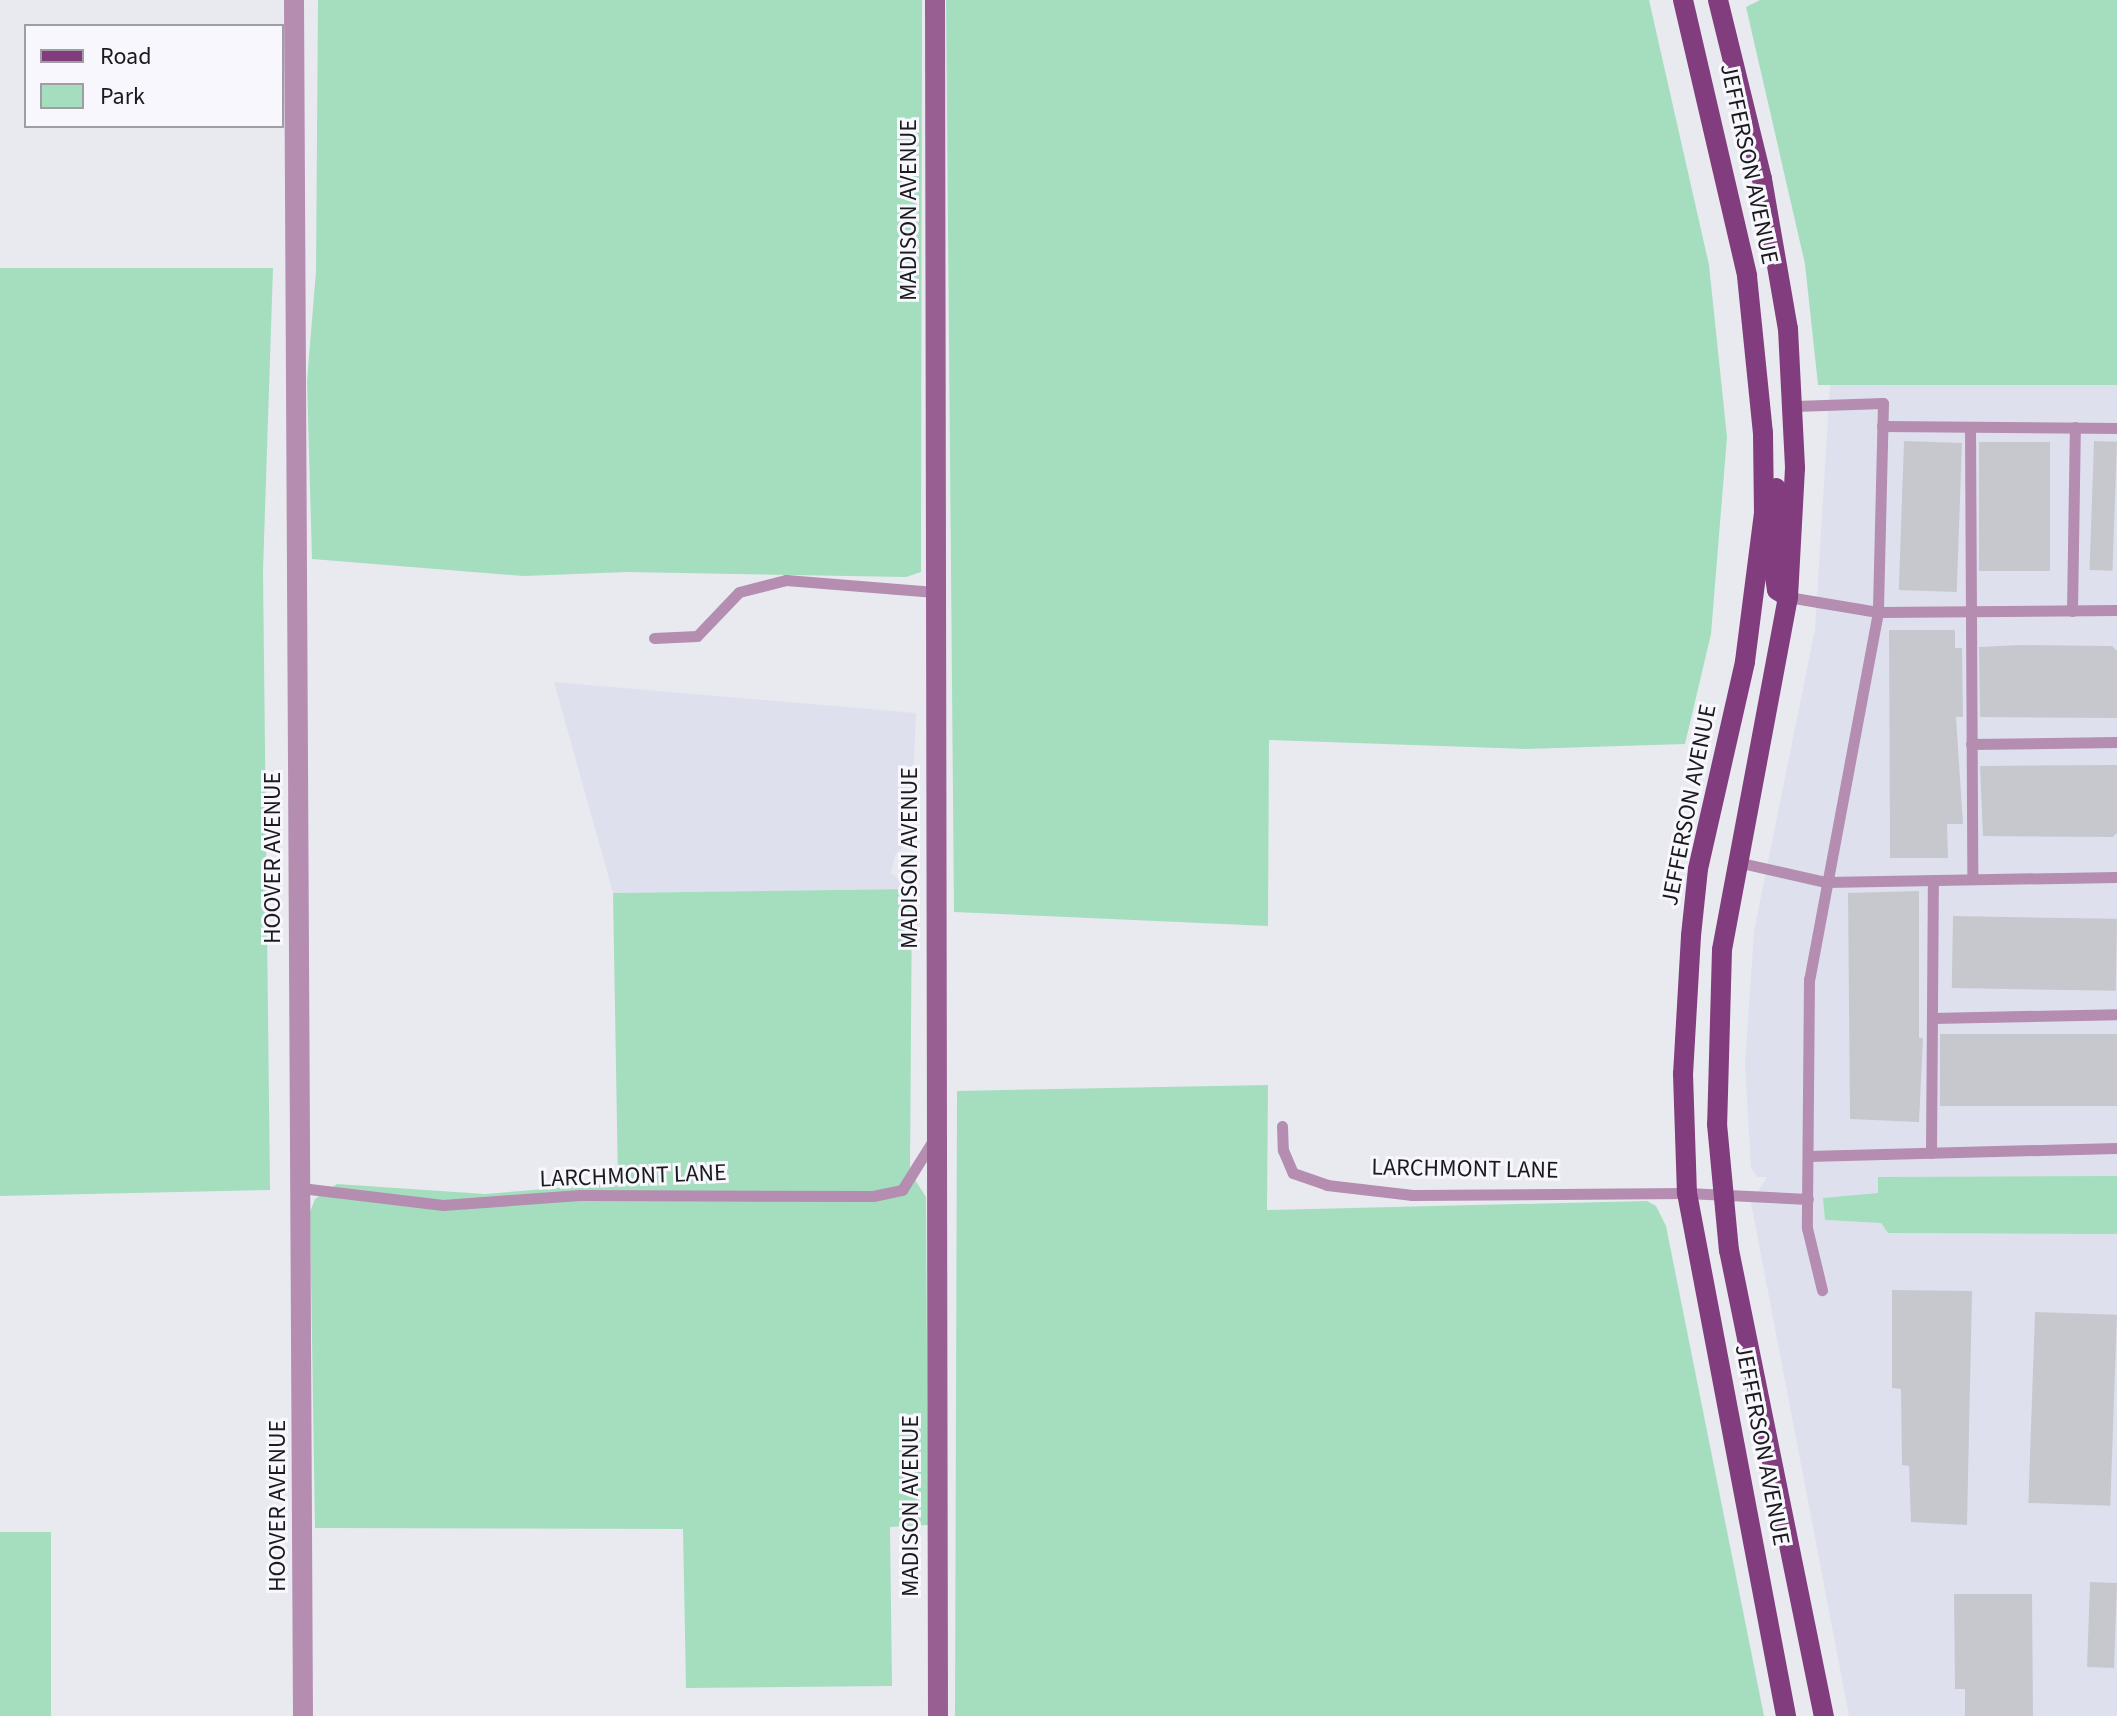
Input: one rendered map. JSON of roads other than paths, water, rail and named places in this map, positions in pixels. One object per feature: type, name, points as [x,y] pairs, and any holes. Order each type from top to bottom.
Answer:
[{"type":"main road","name":"JEFFERSON AVENUE","points":[[1683,0],[1747,276],[1763,433],[1764,513],[1745,662],[1695,896],[1683,1074],[1687,1193],[1786,1716]]},
{"type":"main road","name":"JEFFERSON AVENUE","points":[[1718,0],[1762,179],[1788,329],[1795,406],[1788,597],[1736,862],[1722,950],[1717,1124],[1729,1250],[1824,1716]]},
{"type":"main road","points":[[1763,433],[1776,488],[1777,590],[1788,597]]},
{"type":"main road","points":[[1779,1677],[1799,1716]]},
{"type":"street","name":"HOOVER AVENUE","points":[[294,0],[303,1716]]},
{"type":"street","name":"MADISON AVENUE","points":[[935,0],[938,1716]]},
{"type":"lane","points":[[1795,406],[1883,403],[1878,612],[1809,979],[1807,1228],[1822,1290]]},
{"type":"lane","points":[[1882,426],[2117,428]]},
{"type":"lane","points":[[1970,427],[1972,879]]},
{"type":"lane","points":[[2072,611],[2075,427]]},
{"type":"lane","points":[[654,638],[697,636],[739,592],[786,580],[935,592]]},
{"type":"lane","points":[[1788,597],[1878,612],[2117,610]]},
{"type":"lane","points":[[1971,744],[2117,742]]},
{"type":"lane","points":[[1736,862],[1825,882],[2117,877]]},
{"type":"lane","points":[[1931,1153],[1933,880]]},
{"type":"lane","points":[[1932,1018],[2117,1014]]},
{"type":"lane","name":"LARCHMONT LANE","points":[[1282,1126],[1283,1150],[1293,1173],[1327,1185],[1412,1195],[1687,1193]]},
{"type":"lane","name":"LARCHMONT LANE","points":[[301,1188],[443,1205],[580,1195],[873,1196],[902,1190],[937,1135]]},
{"type":"lane","points":[[1808,1156],[2117,1148]]},
{"type":"lane","points":[[1687,1193],[1808,1199]]}]
